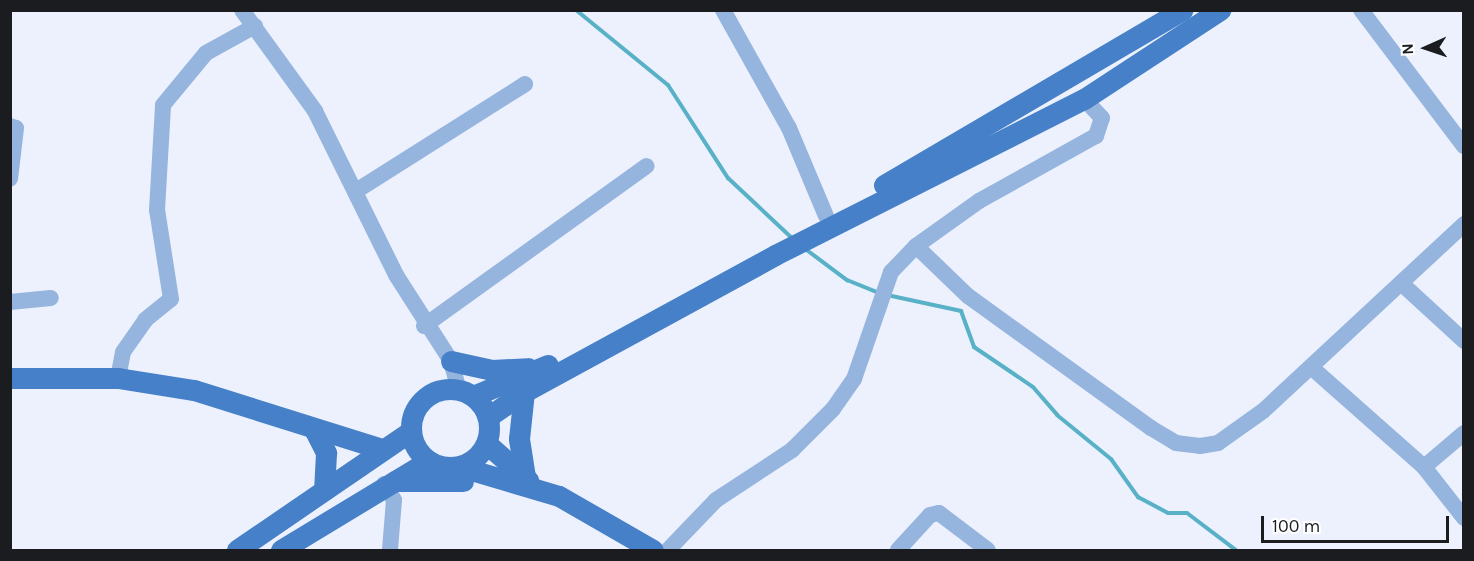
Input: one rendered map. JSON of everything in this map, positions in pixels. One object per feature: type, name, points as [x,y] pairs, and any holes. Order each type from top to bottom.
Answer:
[{"type":"main road","points":[[488,417],[524,392],[826,220],[1182,10]]},
{"type":"main road","points":[[826,220],[1084,99],[1220,10]]},
{"type":"main road","points":[[237,550],[396,441],[420,403],[465,392],[549,364],[775,248]]},
{"type":"main road","points":[[451,361],[492,370],[549,364]]},
{"type":"main road","points":[[10,378],[118,378],[194,390],[271,412],[314,429],[396,441]]},
{"type":"main road","points":[[465,392],[488,417],[487,444],[525,482]]},
{"type":"main road","points":[[524,392],[519,439],[525,482]]},
{"type":"main road","points":[[271,412],[291,409],[396,441],[428,461],[461,466],[525,482],[653,550]]},
{"type":"main road","points":[[314,429],[328,465],[324,490]]},
{"type":"main road","points":[[461,466],[487,444]]},
{"type":"main road","points":[[281,550],[386,482],[428,461]]},
{"type":"main road","points":[[386,482],[525,482]]},
{"type":"street","points":[[242,10],[315,111],[424,326],[451,361],[465,392]]},
{"type":"street","points":[[723,10],[789,128],[826,220]]},
{"type":"street","points":[[1361,10],[1464,146]]},
{"type":"street","points":[[118,378],[123,352],[145,320],[171,299],[157,210],[163,105],[206,53],[255,26]]},
{"type":"street","points":[[356,191],[525,84]]},
{"type":"street","points":[[668,550],[716,500],[792,450],[833,409],[854,379],[891,272],[916,246],[979,201],[1096,136],[1102,118],[1084,99]]},
{"type":"street","points":[[10,126],[16,128],[10,179]]},
{"type":"street","points":[[424,326],[647,166]]},
{"type":"street","points":[[916,246],[968,296],[1176,443],[1218,443],[1311,368],[1464,224]]},
{"type":"street","points":[[1401,283],[1464,342]]},
{"type":"street","points":[[10,302],[51,298]]},
{"type":"street","points":[[1311,368],[1424,467],[1464,518]]},
{"type":"street","points":[[1424,467],[1464,433]]},
{"type":"street","points":[[386,482],[394,500],[390,550]]},
{"type":"street","points":[[898,550],[930,515],[939,513],[988,550]]},
{"type":"waterway","points":[[576,10],[668,85],[728,178],[792,238]]},
{"type":"waterway","points":[[804,248],[847,280],[880,293]]},
{"type":"waterway","points":[[887,295],[961,311],[974,347],[1033,387],[1057,415],[1111,459],[1138,497],[1168,513],[1187,513],[1236,550]]}]
